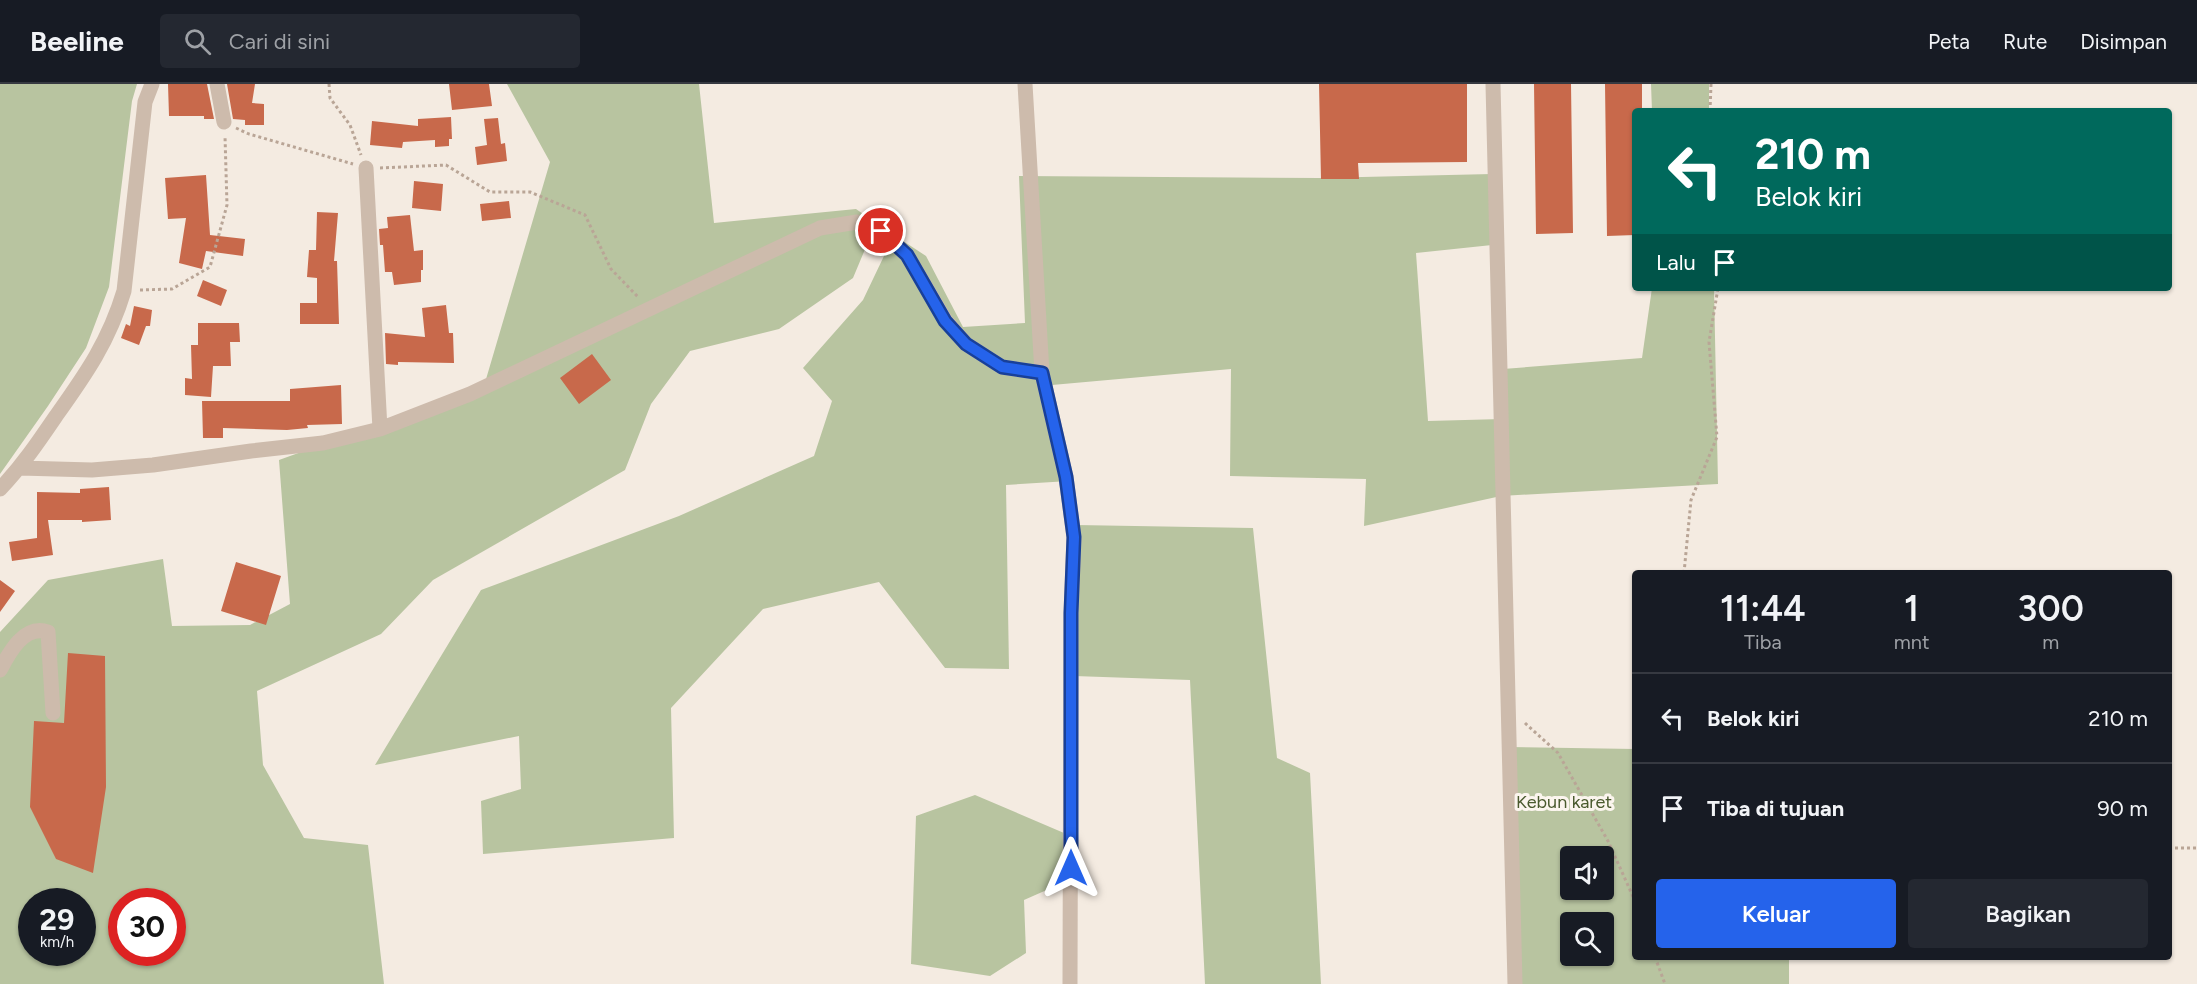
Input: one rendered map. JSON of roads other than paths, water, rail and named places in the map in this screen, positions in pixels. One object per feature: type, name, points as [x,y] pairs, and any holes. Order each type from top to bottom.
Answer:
[{"type":"street","points":[[0,489],[20,468],[94,362],[115,320],[124,291],[145,102],[152,84]]},
{"type":"street","points":[[217,84],[224,122]]},
{"type":"street","points":[[1025,84],[1042,373],[1066,477],[1074,537],[1071,613],[1070,984]]},
{"type":"street","points":[[1493,84],[1515,984]]},
{"type":"street","points":[[366,168],[380,429]]},
{"type":"street","points":[[20,468],[93,470],[153,465],[252,450],[323,443],[380,429],[470,394],[820,228],[857,222],[881,231],[907,255],[945,321],[966,344],[1002,367],[1042,373]]},
{"type":"street","points":[[0,670],[12,647],[22,637],[42,630],[48,632],[53,713]]},
{"type":"park label","name":"Kebun karet","points":[[1564,802]]}]
